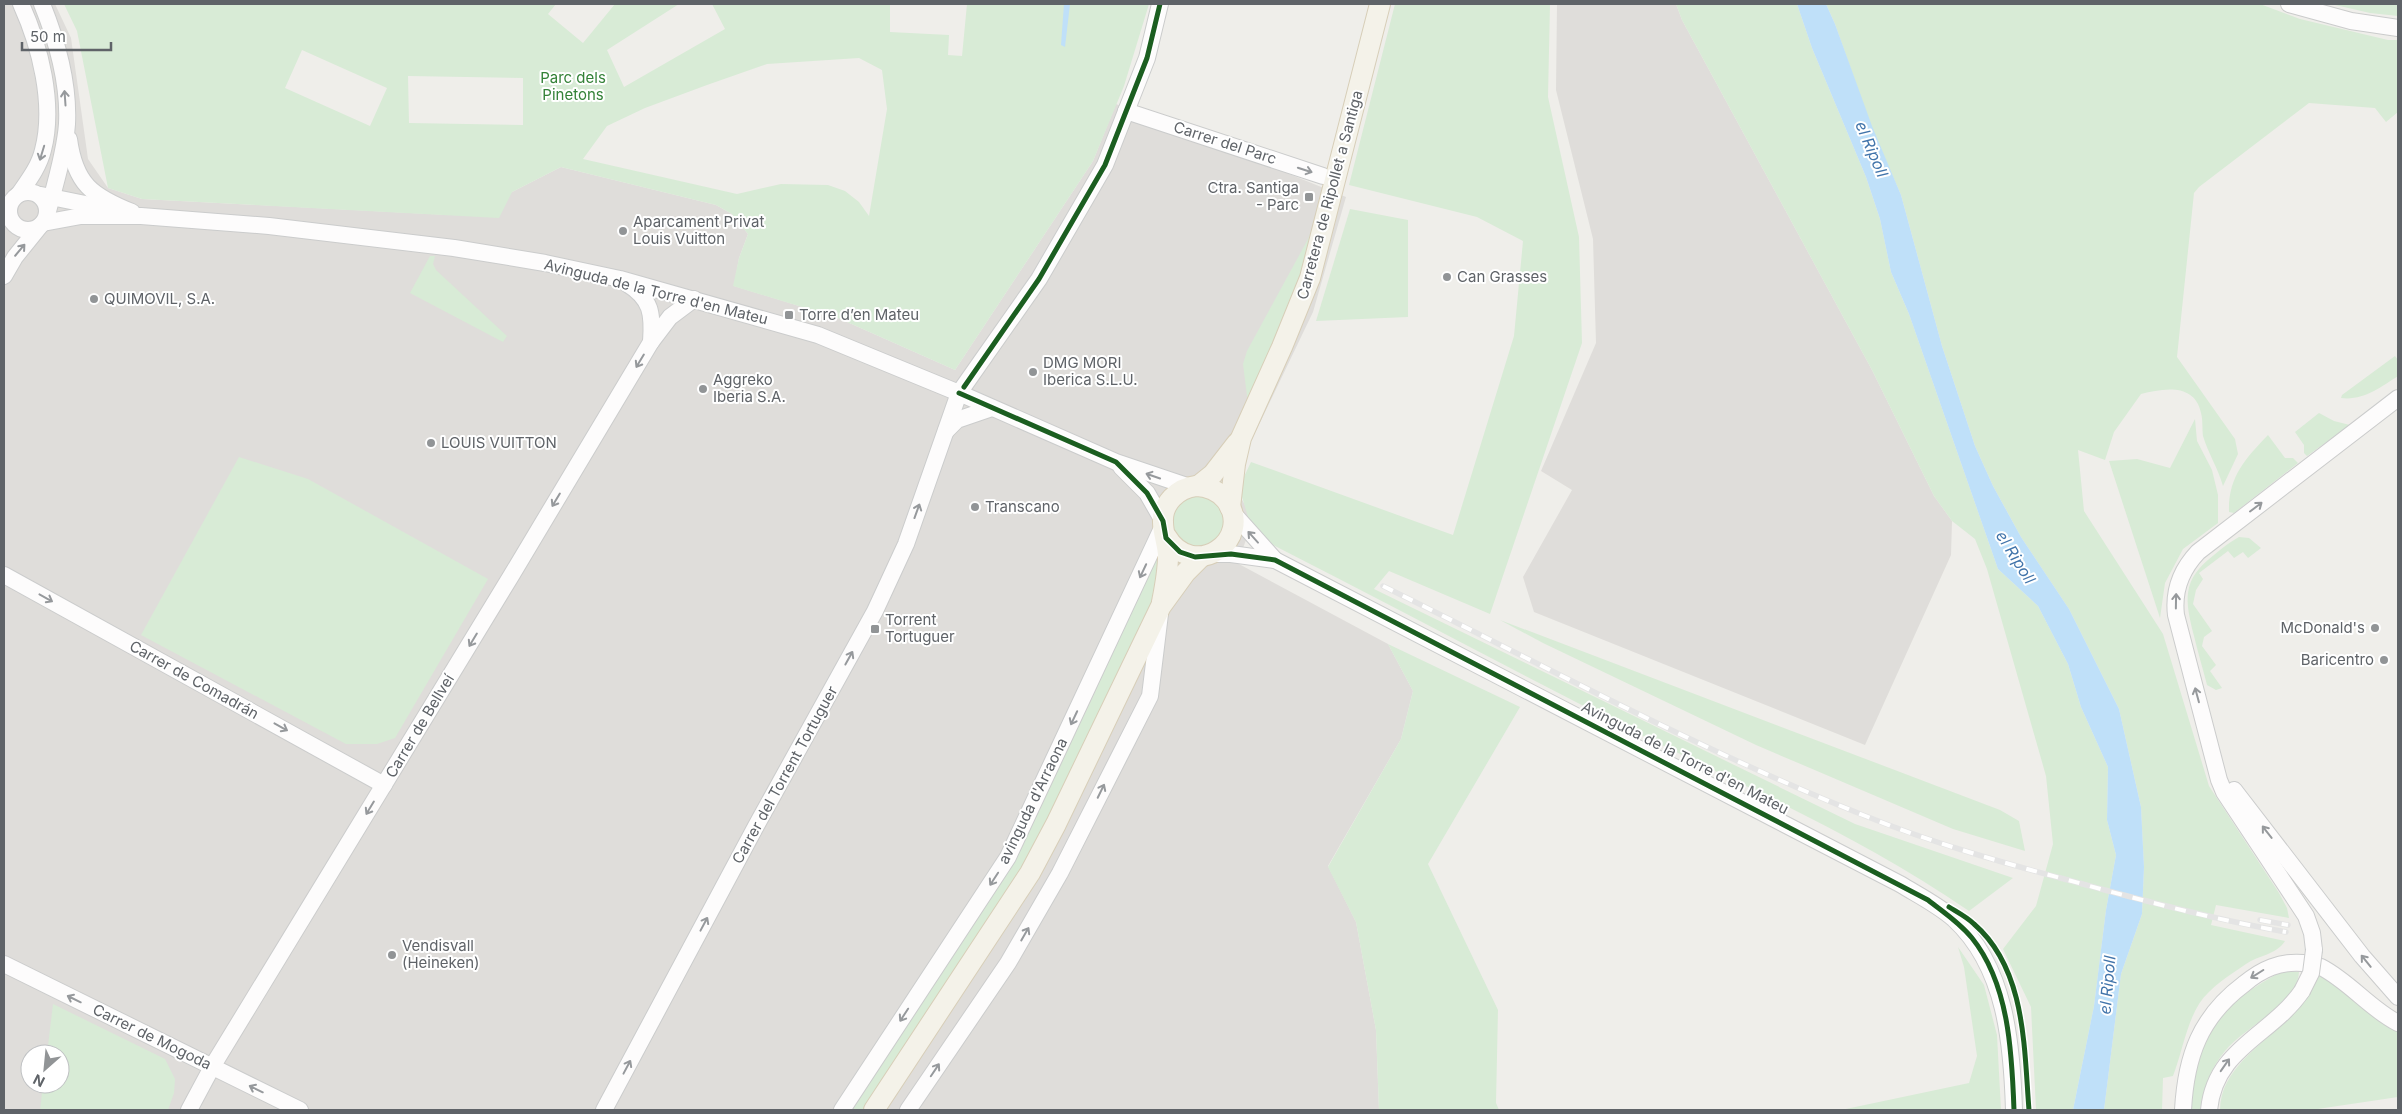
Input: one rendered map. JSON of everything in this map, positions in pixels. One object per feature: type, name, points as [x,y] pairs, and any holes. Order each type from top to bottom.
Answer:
[{"type":"main road","name":"Carretera de Ripollet a Santiga","points":[[1241,438],[1282,347],[1310,278],[1380,4]]},
{"type":"main road","points":[[1161,606],[1168,570],[1164,513],[1171,499],[1213,474],[1228,452],[1241,438]]},
{"type":"main road","points":[[874,1110],[1030,873],[1056,824],[1161,606],[1185,573],[1223,546],[1229,538],[1233,520],[1231,510],[1235,464],[1241,438]]},
{"type":"main road","points":[[1194,487],[1212,490],[1223,496],[1231,510]]},
{"type":"main road","points":[[1164,528],[1180,552],[1207,556]]},
{"type":"street","points":[[13,207],[37,166],[43,150],[46,108],[46,92],[39,51],[21,4]]},
{"type":"street","points":[[42,4],[55,36],[64,84],[71,156],[85,185],[106,202],[141,216]]},
{"type":"street","name":"Carrer del Torrent Tortuguer","points":[[604,1110],[756,826],[875,611],[906,544],[959,393],[1039,280],[1105,165],[1147,58],[1160,4]]},
{"type":"street","points":[[2289,4],[2351,21],[2398,28]]},
{"type":"street","name":"Carrer del Parc","points":[[1126,111],[1323,176]]},
{"type":"street","points":[[4,276],[15,257],[43,221],[52,197],[67,125]]},
{"type":"street","name":"Avinguda de la Torre d'en Mateu","points":[[141,216],[52,197],[13,207],[13,223],[21,229],[31,230],[43,221],[81,216],[141,216],[269,226],[454,248],[546,263],[620,279],[818,335],[959,393],[1116,462],[1194,487]]},
{"type":"street","points":[[13,207],[46,204],[43,221]]},
{"type":"street","points":[[620,279],[640,292],[650,309],[652,324],[651,342]]},
{"type":"street","name":"Carrer de Bellveí","points":[[189,1110],[212,1067],[651,342],[670,317],[694,299]]},
{"type":"street","points":[[2209,1110],[2215,1086],[2227,1062],[2246,1042],[2288,1009],[2302,991],[2311,973],[2309,956],[2312,933],[2306,916],[2224,792],[2176,615],[2177,586],[2185,568],[2198,552],[2398,398]]},
{"type":"street","points":[[946,430],[957,420],[992,408]]},
{"type":"street","name":"Avinguda de la Torre d'en Mateu","points":[[1116,462],[1147,493],[1164,528]]},
{"type":"street","name":"Avinguda de la Torre d'en Mateu","points":[[1231,510],[1275,560]]},
{"type":"street","name":"avinguda d'Arraona","points":[[842,1110],[1008,857],[1164,528]]},
{"type":"street","name":"Avinguda de la Torre d'en Mateu","points":[[1207,556],[1231,554],[1275,560],[1928,900],[1953,919],[1972,938],[1988,966],[1998,989],[2008,1031],[2014,1110]]},
{"type":"street","name":"Carrer de Comadrán","points":[[4,575],[384,784]]},
{"type":"street","points":[[908,1110],[1008,963],[1055,882],[1150,696],[1161,606]]},
{"type":"street","points":[[2209,742],[2216,761],[2232,786],[2362,956],[2398,997]]},
{"type":"street","points":[[2183,1110],[2186,1082],[2195,1046],[2214,1011],[2231,993],[2260,972],[2282,963],[2309,956]]},
{"type":"street","name":"Carrer de Mogoda","points":[[4,964],[300,1110]]},
{"type":"street","points":[[2321,967],[2345,982],[2378,1010],[2398,1023]]},
{"type":"shaded area","points":[[4,4],[55,4],[71,38],[88,159],[108,188],[142,199],[449,215],[512,192],[561,167],[716,205],[732,214],[748,234],[739,258],[734,286],[838,318],[955,370],[1093,161],[1116,104],[1346,197],[1313,312],[1243,458],[1238,493],[1254,520],[1237,563],[1388,644],[1413,691],[1401,739],[1328,866],[1356,922],[1376,1030],[1379,1110],[4,1110]]},
{"type":"shaded area","points":[[1557,4],[1676,4],[1682,20],[1872,370],[1934,496],[1952,521],[1951,555],[1865,745],[1534,612],[1523,577],[1572,490],[1541,471],[1596,343],[1593,239],[1556,90]]},
{"type":"green space","name":"Parc dels Pinetons","points":[[64,4],[556,4],[548,14],[583,43],[615,4],[679,4],[607,50],[624,87],[725,29],[712,4],[890,4],[890,32],[949,35],[948,55],[962,56],[967,4],[1149,4],[1124,86],[1093,161],[955,370],[838,318],[733,286],[739,258],[748,234],[732,214],[716,205],[561,167],[512,192],[499,218],[142,199],[108,188],[77,31]],"holes":[[[302,50],[387,88],[370,126],[285,88]],[[859,58],[882,70],[887,109],[869,216],[859,202],[845,191],[828,185],[781,184],[737,194],[583,159],[607,126],[645,108],[767,64]],[[408,76],[523,78],[523,125],[409,123]]]},
{"type":"green space","points":[[1395,4],[1550,4],[1548,97],[1579,237],[1582,343],[1490,614],[1389,571],[1374,589],[1855,824],[2013,878],[1969,911],[1929,885],[1845,836],[1540,684],[1275,546],[1252,530],[1239,487],[1251,462],[1453,535],[1514,336],[1523,241],[1477,217],[1349,185]]},
{"type":"green space","points":[[1676,4],[1797,4],[1812,48],[1866,177],[1880,219],[1891,272],[1909,314],[1998,569],[2038,606],[2068,664],[2081,707],[2108,767],[2107,820],[2116,855],[2106,910],[2094,1006],[2073,1110],[2036,1110],[2031,1007],[2003,949],[2036,906],[2053,844],[2046,776],[1987,569],[1975,539],[1952,521],[1934,496],[1872,370],[1682,20]]},
{"type":"green space","points":[[1826,4],[2260,4],[2300,19],[2388,40],[2398,40],[2398,112],[2386,122],[2375,108],[2309,103],[2199,187],[2194,193],[2177,357],[2235,439],[2238,454],[2223,486],[2203,436],[2202,416],[2198,403],[2185,392],[2177,390],[2159,390],[2141,394],[2114,432],[2105,460],[2078,450],[2084,511],[2163,634],[2209,786],[2279,893],[2287,908],[2289,918],[2216,905],[2211,925],[2285,941],[2277,949],[2251,961],[2227,977],[2214,987],[2199,1004],[2187,1030],[2173,1076],[2163,1078],[2162,1110],[2104,1110],[2121,974],[2142,914],[2144,867],[2141,807],[2119,709],[2069,609],[2021,537],[1993,486],[1975,446],[1942,346],[1901,195],[1871,126],[1835,24]]},
{"type":"green space","points":[[2331,4],[2398,4],[2398,16],[2370,13]]},
{"type":"green space","points":[[1342,130],[1294,297],[1248,404],[1243,364],[1247,351],[1308,239],[1316,219]]},
{"type":"green space","points":[[1350,209],[1408,220],[1408,317],[1316,321]]},
{"type":"green space","points":[[430,256],[435,256],[433,264],[436,270],[507,336],[503,342],[410,293]]},
{"type":"green space","points":[[2395,356],[2398,360],[2398,376],[2378,389],[2364,395],[2341,398],[2342,395]]},
{"type":"green space","points":[[2319,413],[2334,421],[2350,425],[2307,456],[2304,453],[2304,445],[2295,432]]},
{"type":"green space","points":[[2195,419],[2197,441],[2212,470],[2218,495],[2218,523],[2183,549],[2165,583],[2160,618],[2109,461],[2137,459],[2170,468]]},
{"type":"green space","points":[[2268,435],[2285,458],[2293,458],[2298,463],[2234,513],[2229,512],[2231,489],[2240,469],[2252,452]]},
{"type":"green space","points":[[239,457],[308,479],[488,579],[395,738],[377,744],[346,744],[141,635]]},
{"type":"green space","points":[[1213,492],[1230,523],[1205,549],[1186,546],[1176,537],[1172,525],[1174,506],[1177,500]]},
{"type":"green space","points":[[2239,537],[2249,538],[2261,548],[2248,558],[2243,552],[2234,558],[2228,551],[2199,573],[2203,579],[2196,590],[2193,604],[2212,631],[2204,637],[2202,646],[2216,665],[2210,671],[2222,688],[2216,690],[2207,685],[2191,623],[2188,591],[2196,573],[2203,564]]},
{"type":"green space","points":[[1160,544],[1159,590],[1030,862],[867,1110],[849,1110],[1047,792],[1092,699]]},
{"type":"green space","points":[[1500,620],[2000,810],[2019,821],[2025,851],[1953,829],[1756,745],[1543,643]]},
{"type":"green space","points":[[1388,644],[1520,707],[1428,864],[1498,1010],[1496,1103],[1499,1110],[1379,1110],[1376,1030],[1356,922],[1328,867],[1401,739],[1413,691]]},
{"type":"green space","points":[[1958,947],[1984,985],[1997,1035],[2001,1110],[1841,1110],[1969,1083],[1977,1056],[1964,967]]},
{"type":"green space","points":[[2283,971],[2299,972],[2296,984],[2289,995],[2280,1005],[2225,1051],[2208,1079],[2200,1110],[2190,1110],[2199,1062],[2214,1026],[2241,997]]},
{"type":"green space","points":[[2318,974],[2398,1031],[2398,1097],[2311,1110],[2220,1110],[2224,1090],[2234,1072],[2247,1056],[2296,1011],[2310,994]]},
{"type":"green space","points":[[53,1004],[165,1059],[175,1079],[174,1093],[168,1110],[40,1110],[42,1094],[70,1094],[70,1044],[48,1044]]},
{"type":"water","points":[[1064,4],[1070,4],[1065,47],[1061,45]]},
{"type":"water","name":"el Ripoll","points":[[1797,4],[1826,4],[1872,126],[1901,195],[1942,346],[1975,446],[1993,486],[2021,537],[2069,609],[2119,709],[2141,807],[2144,867],[2142,914],[2121,974],[2104,1110],[2073,1110],[2094,1006],[2106,910],[2116,855],[2107,820],[2108,767],[2081,707],[2068,664],[2038,606],[1998,569],[1909,314],[1891,272],[1880,219],[1866,177],[1812,48]]},
{"type":"railway","points":[[1383,586],[1683,736],[1868,817],[1942,844],[2122,895],[2203,915],[2286,932]]},
{"type":"railway","points":[[2260,920],[2288,925]]},
{"type":"cycle path","points":[[964,387],[1039,279],[1105,165],[1147,58],[1160,4]]},
{"type":"cycle path","points":[[959,393],[1116,462],[1147,493],[1163,521],[1166,538],[1180,552],[1195,557],[1231,554],[1275,560],[1928,900],[1967,932],[1984,956],[1994,976],[2001,998],[2010,1043],[2014,1110]]},
{"type":"cycle path","points":[[1949,907],[1971,921],[1991,942],[2004,963],[2013,986],[2019,1011],[2026,1061],[2029,1110]]},
{"type":"place","name":"Ctra. Santiga - Parc","points":[[1309,197]]},
{"type":"place","name":"Aparcament Privat Louis Vuitton","points":[[623,231]]},
{"type":"place","name":"Can Grasses","points":[[1447,277]]},
{"type":"place","name":"QUIMOVIL, S.A.","points":[[94,299]]},
{"type":"place","name":"Torre d’en Mateu","points":[[789,315]]},
{"type":"place","name":"DMG MORI Iberica S.L.U.","points":[[1033,372]]},
{"type":"place","name":"Aggreko Iberia S.A.","points":[[703,389]]},
{"type":"place","name":"LOUIS VUITTON","points":[[431,443]]},
{"type":"place","name":"Transcano","points":[[975,507]]},
{"type":"place","name":"McDonald's","points":[[2375,628]]},
{"type":"place","name":"Torrent Tortuguer","points":[[875,629]]},
{"type":"place","name":"Baricentro","points":[[2384,660]]},
{"type":"place","name":"Vendisvall (Heineken)","points":[[392,955]]}]
